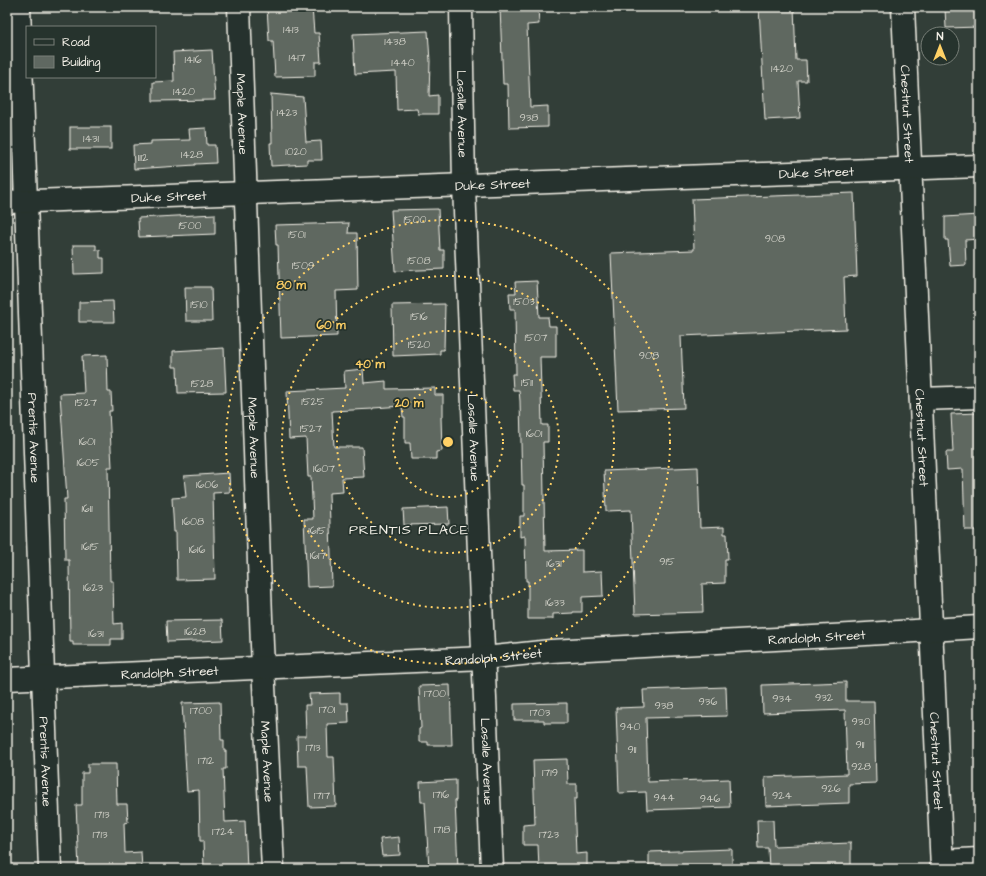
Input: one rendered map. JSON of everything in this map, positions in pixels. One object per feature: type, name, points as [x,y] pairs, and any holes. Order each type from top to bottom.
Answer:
[{"type":"street","name":"Prentis Avenue","points":[[19,7],[17,202],[43,678],[50,869]]},
{"type":"street","name":"Maple Avenue","points":[[239,7],[263,668],[273,869]]},
{"type":"street","name":"Lasalle Avenue","points":[[461,7],[464,186],[492,869]]},
{"type":"street","name":"Chestnut Street","points":[[903,7],[942,865]]},
{"type":"street","name":"Duke Street","points":[[17,202],[979,166]]},
{"type":"street","points":[[921,399],[979,397]]},
{"type":"street","name":"Randolph Street","points":[[7,679],[484,658],[552,651],[979,627]]},
{"type":"street","points":[[942,865],[979,859]]},
{"type":"building","points":[[267,7],[312,7],[314,33],[319,33],[321,62],[315,62],[315,76],[275,77],[273,41],[269,41]]},
{"type":"building","points":[[500,7],[538,7],[539,24],[527,25],[530,107],[548,106],[548,127],[509,128],[508,84],[503,84]]},
{"type":"building","points":[[759,7],[794,7],[796,60],[806,60],[807,81],[798,81],[800,118],[765,120]]},
{"type":"building","points":[[979,7],[979,27],[946,26],[945,8]]},
{"type":"building","points":[[428,31],[430,61],[429,96],[438,95],[438,114],[418,114],[417,109],[397,110],[396,72],[355,74],[353,34]]},
{"type":"building","points":[[212,50],[215,100],[153,101],[153,82],[174,81],[173,52]]},
{"type":"building","points":[[271,94],[303,97],[306,142],[321,141],[322,160],[307,160],[307,164],[271,166]]},
{"type":"building","points":[[70,127],[111,127],[111,149],[70,149]]},
{"type":"building","points":[[206,128],[207,145],[215,145],[216,163],[134,169],[133,145],[151,144],[151,141],[190,140],[189,129]]},
{"type":"building","points":[[854,193],[857,276],[844,277],[846,329],[681,336],[684,408],[618,410],[611,253],[694,250],[692,199]]},
{"type":"building","points":[[438,209],[440,250],[444,250],[444,269],[395,271],[391,210]]},
{"type":"building","points":[[215,214],[215,234],[139,237],[138,218]]},
{"type":"building","points":[[979,215],[979,239],[965,240],[966,265],[950,266],[948,240],[945,240],[945,217]]},
{"type":"building","points":[[349,223],[348,233],[357,233],[358,290],[336,291],[337,336],[281,338],[278,245],[276,245],[275,225]]},
{"type":"building","points":[[73,245],[96,245],[96,250],[100,250],[100,258],[104,258],[104,273],[74,274]]},
{"type":"building","points":[[537,281],[539,317],[548,317],[549,326],[556,326],[556,357],[540,357],[542,425],[548,425],[548,442],[543,442],[545,551],[582,550],[582,572],[602,571],[603,596],[582,597],[582,612],[553,614],[553,619],[528,619],[528,581],[526,581],[525,536],[520,537],[520,516],[524,516],[524,485],[522,485],[520,401],[519,390],[513,390],[512,374],[516,374],[515,309],[510,309],[509,293],[516,293],[515,282]]},
{"type":"building","points":[[185,287],[211,287],[212,321],[186,321]]},
{"type":"building","points":[[113,301],[114,322],[79,322],[79,302]]},
{"type":"building","points":[[445,304],[444,350],[440,350],[440,354],[393,356],[392,305]]},
{"type":"building","points":[[224,348],[226,392],[178,393],[177,367],[173,367],[173,351]]},
{"type":"building","points":[[107,355],[108,392],[111,392],[112,411],[109,411],[112,467],[108,467],[110,581],[113,581],[114,624],[122,623],[122,639],[111,639],[111,645],[73,645],[73,642],[70,642],[69,560],[65,560],[64,499],[67,499],[60,394],[84,393],[82,356]]},
{"type":"building","points":[[363,369],[364,383],[386,381],[386,389],[435,388],[435,395],[443,395],[443,417],[441,417],[442,451],[436,452],[436,459],[411,459],[410,443],[405,443],[405,417],[403,417],[402,406],[332,411],[334,447],[362,447],[364,477],[342,478],[343,492],[329,493],[332,586],[307,587],[304,519],[313,519],[311,477],[308,477],[306,438],[289,439],[287,391],[345,388],[344,371]]},
{"type":"building","points":[[979,413],[979,530],[965,530],[963,469],[947,470],[946,452],[953,452],[951,414]]},
{"type":"building","points":[[698,467],[700,528],[724,527],[724,534],[727,534],[728,559],[725,559],[725,583],[702,584],[703,612],[635,614],[631,510],[606,511],[604,471]]},
{"type":"building","points":[[229,473],[230,492],[213,493],[215,579],[177,580],[176,532],[174,532],[172,498],[186,497],[184,476]]},
{"type":"building","points":[[448,507],[449,524],[404,525],[403,509]]},
{"type":"building","points":[[222,620],[223,640],[167,642],[166,621]]},
{"type":"building","points":[[846,682],[846,701],[874,701],[876,783],[849,784],[849,803],[766,806],[765,777],[847,774],[845,710],[763,713],[762,685]]},
{"type":"building","points":[[450,685],[452,745],[428,745],[428,742],[419,742],[419,729],[421,728],[419,686]]},
{"type":"building","points":[[726,687],[727,716],[646,718],[648,782],[729,779],[730,807],[647,810],[646,792],[619,793],[616,708],[644,707],[643,690]]},
{"type":"building","points":[[340,693],[340,703],[348,703],[349,723],[327,724],[328,757],[334,757],[336,806],[309,807],[307,766],[298,766],[297,736],[306,736],[305,705],[310,705],[309,694]]},
{"type":"building","points":[[220,702],[221,740],[224,740],[224,751],[226,751],[226,769],[223,769],[225,822],[245,821],[247,869],[204,869],[203,841],[200,841],[199,790],[187,791],[182,703]]},
{"type":"building","points":[[567,703],[567,723],[544,723],[544,720],[514,720],[514,704]]},
{"type":"building","points":[[567,759],[568,784],[577,784],[577,799],[574,799],[576,854],[587,853],[587,869],[539,869],[538,845],[523,845],[523,825],[535,824],[533,760]]},
{"type":"building","points":[[88,764],[116,764],[117,804],[127,804],[128,822],[124,823],[125,853],[141,852],[142,869],[79,869],[76,805],[82,805],[82,773],[88,773]]},
{"type":"building","points":[[456,780],[455,800],[458,869],[429,869],[425,802],[421,802],[420,782]]},
{"type":"building","points":[[757,820],[773,820],[774,846],[851,843],[851,869],[769,869],[768,848],[758,848]]},
{"type":"building","points":[[399,837],[400,855],[382,856],[380,839]]},
{"type":"building","points":[[732,849],[732,869],[649,869],[649,852]]},
{"type":"district","name":"PRENTIS PLACE","points":[[409,529]]}]
